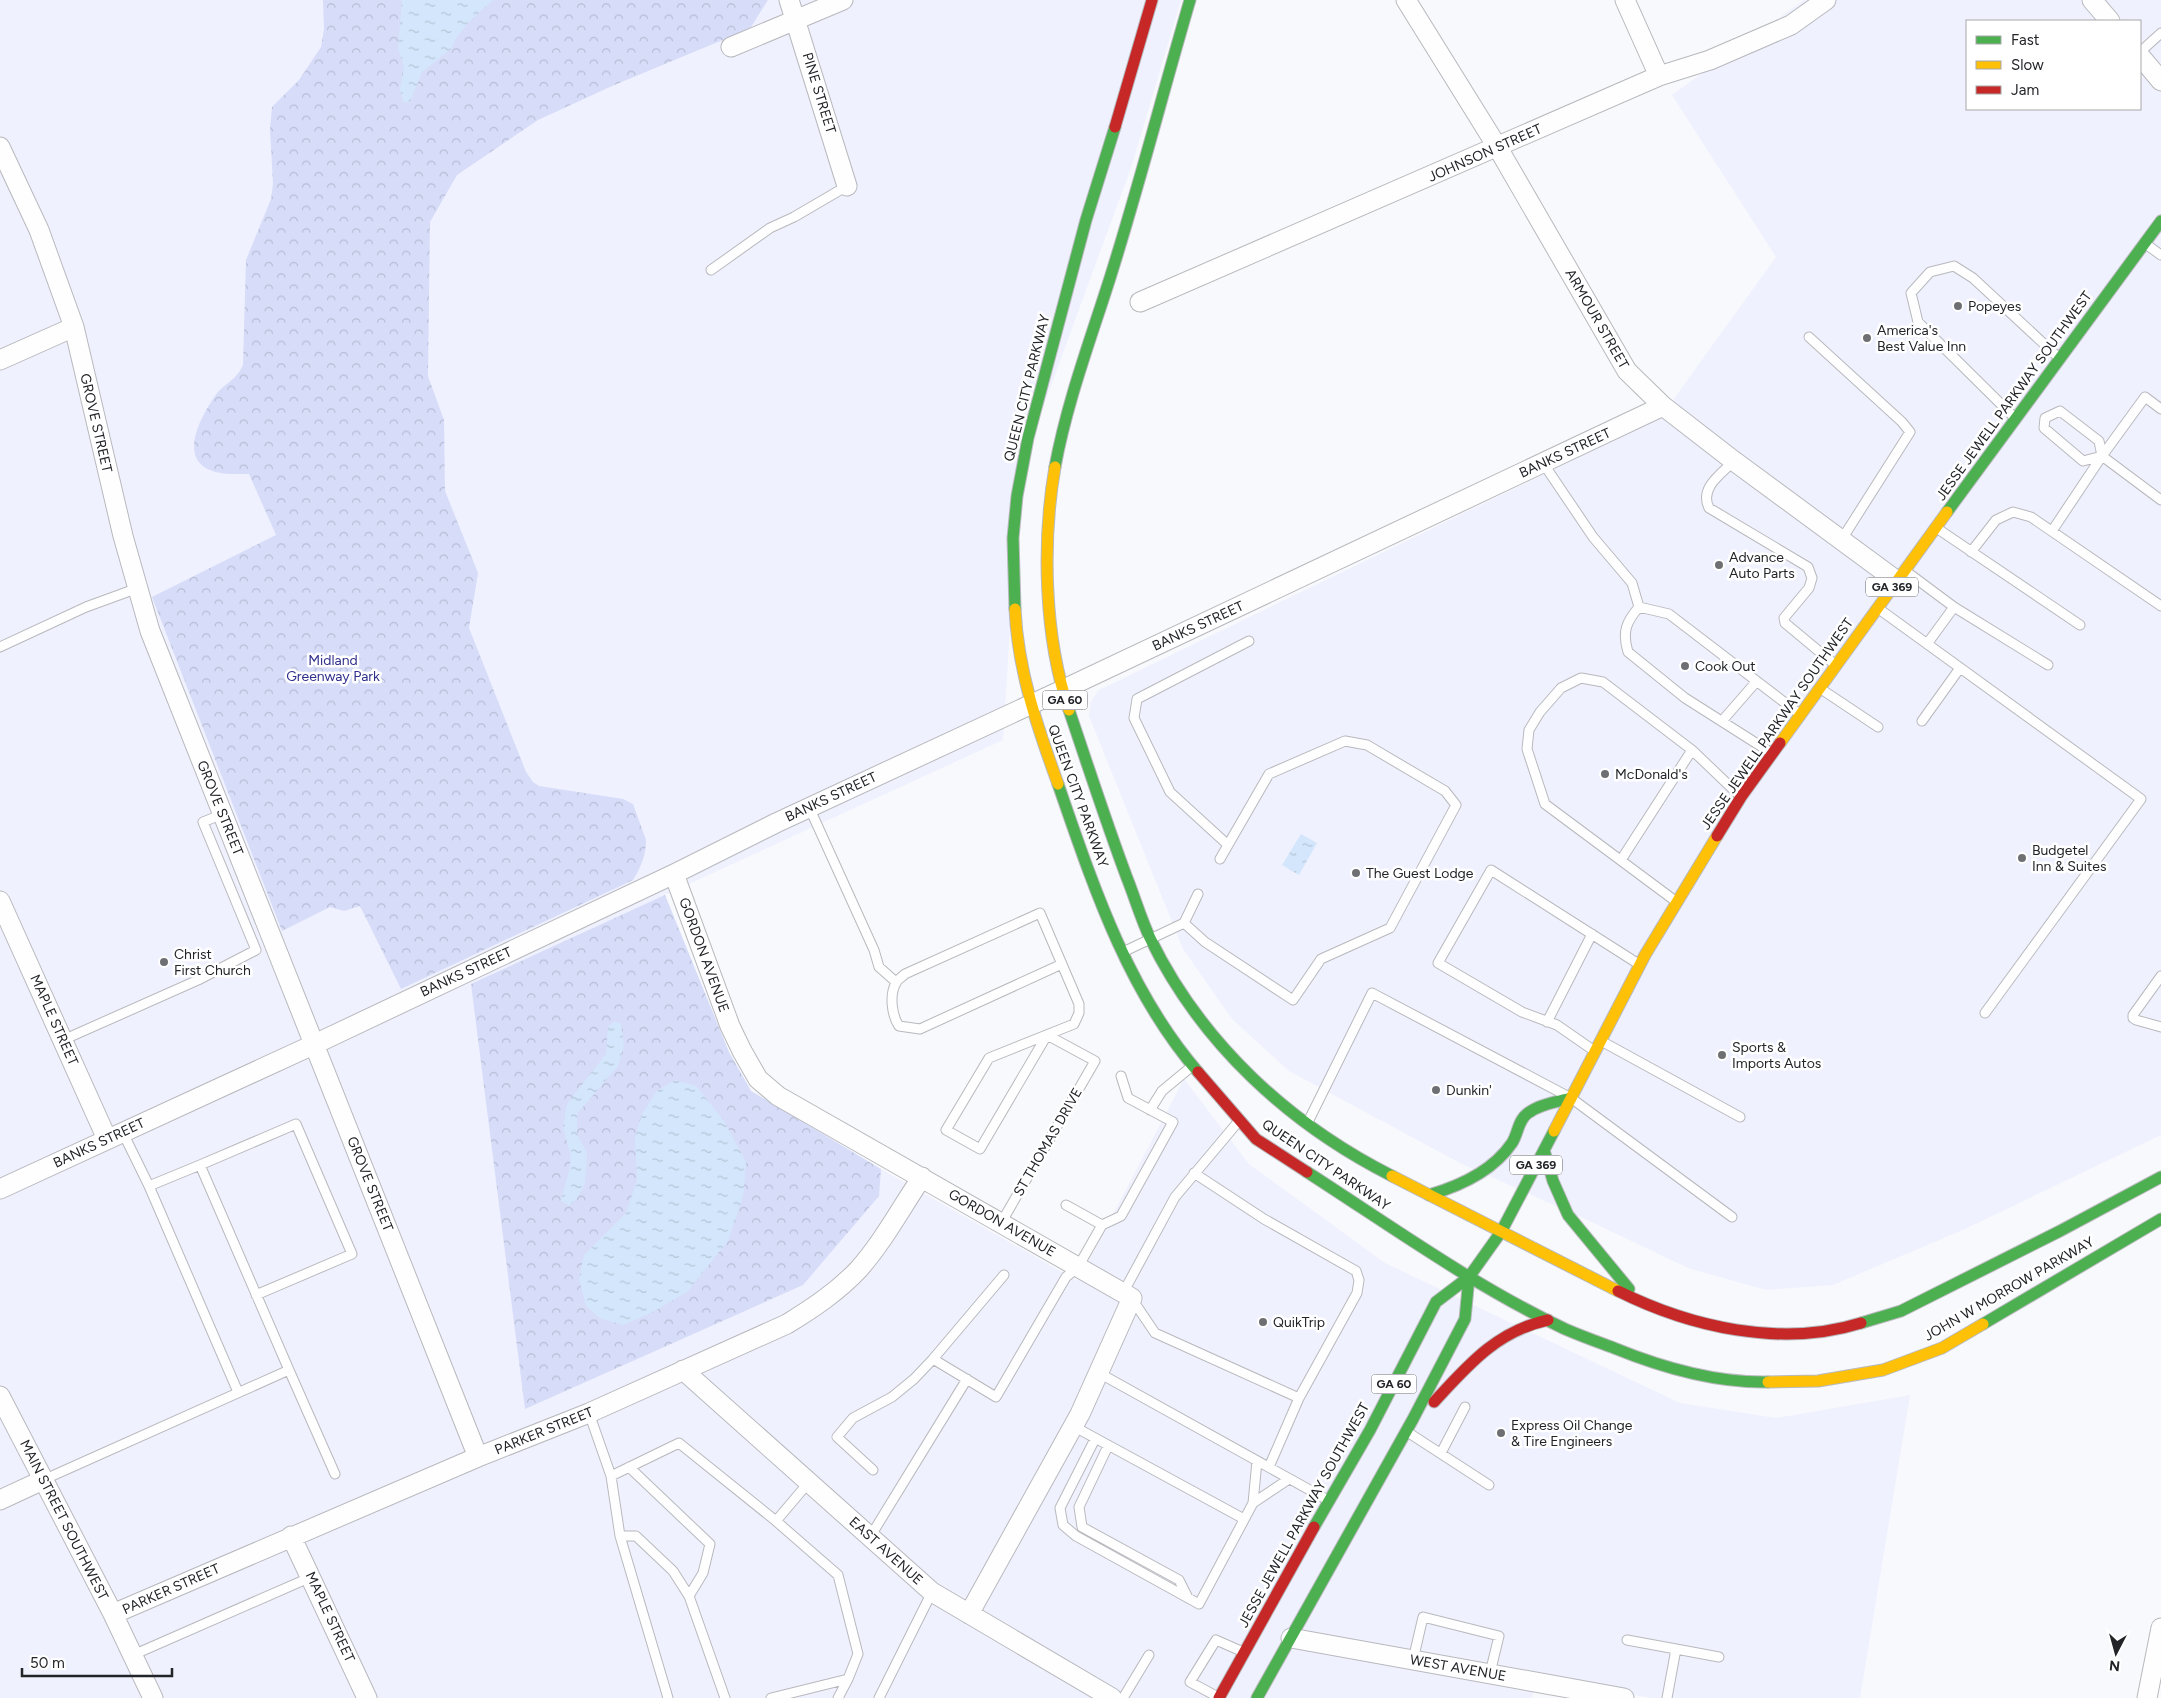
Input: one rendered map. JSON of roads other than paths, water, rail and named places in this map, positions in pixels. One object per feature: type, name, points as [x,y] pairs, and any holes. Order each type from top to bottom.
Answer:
[{"type":"main road","name":"QUEEN CITY PARKWAY","points":[[1152,0],[1126,93],[1086,220],[1047,362],[1028,438],[1017,496],[1013,538],[1016,634],[1030,705],[1082,853],[1121,952],[1155,1014],[1192,1065],[1256,1139],[1469,1278]]},
{"type":"main road","name":"QUEEN CITY PARKWAY","points":[[1190,0],[1110,278],[1082,359],[1054,470],[1048,526],[1047,583],[1049,611],[1062,690],[1108,827],[1150,938],[1186,1000],[1223,1049],[1270,1095],[1307,1125],[1378,1168],[1501,1232]]},
{"type":"main road","name":"JESSE JEWELL PARKWAY SOUTHWEST","points":[[1219,1698],[1328,1501],[1370,1430],[1436,1302],[1469,1278],[1501,1232],[1640,965],[1676,901],[1741,797],[1835,664],[2016,418],[2037,410],[2060,358],[2161,221]]},
{"type":"main road","points":[[1429,1195],[1470,1180],[1492,1165],[1512,1143],[1526,1114],[1538,1107],[1571,1098]]},
{"type":"main road","points":[[1544,1150],[1553,1181],[1568,1215],[1638,1300]]},
{"type":"main road","name":"JOHN W MORROW PARKWAY","points":[[1501,1232],[1650,1307],[1694,1322],[1733,1330],[1789,1333],[1842,1329],[1901,1312],[2161,1177]]},
{"type":"main road","name":"JOHN W MORROW PARKWAY","points":[[1469,1278],[1565,1328],[1646,1361],[1687,1373],[1754,1382],[1818,1382],[1883,1370],[1942,1348],[2161,1219]]},
{"type":"main road","name":"JESSE JEWELL PARKWAY SOUTHWEST","points":[[1257,1698],[1413,1419],[1465,1319],[1469,1278]]},
{"type":"main road","points":[[1413,1419],[1430,1405],[1464,1368],[1503,1338],[1534,1321],[1548,1320]]},
{"type":"street","name":"PINE STREET","points":[[790,0],[847,186]]},
{"type":"street","points":[[731,47],[843,0]]},
{"type":"street","name":"ARMOUR STREET","points":[[1406,0],[1498,148],[1627,371],[1663,406],[1734,461],[1842,539],[1901,576]]},
{"type":"street","points":[[1625,0],[1659,76]]},
{"type":"street","name":"JOHNSON STREET","points":[[1140,302],[1498,148],[1659,76],[1710,60],[1790,25],[1826,0]]},
{"type":"street","points":[[2092,0],[2109,20]]},
{"type":"street","points":[[2141,55],[2161,81]]},
{"type":"street","name":"GROVE STREET","points":[[0,147],[38,230],[74,327],[123,536],[150,631],[478,1457]]},
{"type":"street","points":[[0,360],[74,327]]},
{"type":"street","name":"BANKS STREET","points":[[0,1189],[315,1044],[674,874],[809,807],[1062,690],[1663,406]]},
{"type":"street","name":"GORDON AVENUE","points":[[674,874],[730,1026],[758,1079],[778,1096],[1128,1296]]},
{"type":"street","name":"MAPLE STREET","points":[[0,901],[63,1040],[115,1136]]},
{"type":"street","name":"PARKER STREET","points":[[113,1614],[478,1457],[589,1413],[787,1324],[837,1290],[858,1270],[877,1246],[922,1177]]},
{"type":"street","points":[[969,1614],[1073,1426],[1099,1373],[1128,1296]]},
{"type":"street","name":"EAST AVENUE","points":[[683,1370],[932,1592],[1112,1698]]},
{"type":"street","name":"MAIN STREET SOUTHWEST","points":[[0,1396],[113,1614],[153,1698]]},
{"type":"street","points":[[0,1500],[43,1480]]},
{"type":"street","name":"MAPLE STREET","points":[[291,1536],[312,1576],[367,1698]]},
{"type":"street","points":[[2147,1698],[2161,1628]]},
{"type":"street","name":"WEST AVENUE","points":[[1291,1638],[1624,1698]]},
{"type":"lane","points":[[2141,53],[2161,33]]},
{"type":"lane","points":[[711,270],[770,228],[794,217],[847,186]]},
{"type":"lane","points":[[2145,243],[2161,255]]},
{"type":"lane","points":[[2016,418],[1918,322],[1911,293],[1930,272],[1954,266],[1973,278],[2060,358]]},
{"type":"lane","points":[[1809,337],[1902,422],[1910,432],[1842,539]]},
{"type":"lane","points":[[2052,531],[2144,397],[2161,409]]},
{"type":"lane","points":[[2102,456],[2083,461],[2044,428],[2037,410],[2060,412],[2099,441],[2102,456],[2161,500]]},
{"type":"lane","points":[[1734,461],[1707,489],[1704,499],[1708,508],[1808,567],[1812,578],[1809,588],[1784,618],[1785,623],[1835,664]]},
{"type":"lane","points":[[1543,463],[1593,537],[1632,582],[1639,607]]},
{"type":"lane","points":[[1970,552],[1996,520],[2013,512],[2031,518],[2052,531],[2161,606]]},
{"type":"lane","points":[[1936,528],[2080,625]]},
{"type":"lane","points":[[1901,576],[2048,665]]},
{"type":"lane","points":[[0,647],[86,607],[138,588]]},
{"type":"lane","points":[[1639,607],[1669,614],[1724,654],[1756,682],[1800,714]]},
{"type":"lane","points":[[1639,607],[1628,620],[1625,641],[1628,652],[1685,698],[1772,753]]},
{"type":"lane","points":[[1927,644],[1954,607]]},
{"type":"lane","points":[[1876,608],[2141,799],[1985,1013]]},
{"type":"lane","points":[[1228,845],[1170,792],[1134,718],[1137,698],[1248,640]]},
{"type":"lane","points":[[1922,721],[1960,668]]},
{"type":"lane","points":[[1676,901],[1545,804],[1527,749],[1529,730],[1540,712],[1561,688],[1581,678],[1603,682],[1692,750],[1741,797]]},
{"type":"lane","points":[[1722,721],[1756,682]]},
{"type":"lane","points":[[1818,688],[1878,727]]},
{"type":"lane","points":[[1184,923],[1205,942],[1293,1000],[1321,959],[1390,928],[1456,805],[1445,791],[1367,745],[1345,741],[1268,774],[1220,859]]},
{"type":"lane","points":[[1621,860],[1692,750]]},
{"type":"lane","points":[[809,807],[874,950],[879,967],[896,982]]},
{"type":"lane","points":[[63,1040],[198,980],[256,950],[203,822],[223,814]]},
{"type":"lane","points":[[1595,1051],[1557,1025],[1522,1012],[1438,963],[1491,870],[1640,965]]},
{"type":"lane","points":[[1121,952],[1184,923],[1198,894]]},
{"type":"lane","points":[[1047,1035],[980,1149],[946,1130],[989,1058],[1074,1024],[1079,1013],[1079,1004],[1062,964],[1040,913],[905,974],[896,982],[892,995],[894,1019],[899,1026],[920,1029],[1062,964]]},
{"type":"lane","points":[[1547,1022],[1592,934]]},
{"type":"lane","points":[[2161,976],[2133,1014],[2133,1018],[2136,1020],[2161,1027]]},
{"type":"lane","points":[[1307,1125],[1372,993],[1571,1098],[1732,1217]]},
{"type":"lane","name":"ST THOMAS DRIVE","points":[[1001,1223],[1095,1061],[1047,1035]]},
{"type":"lane","points":[[1600,1041],[1740,1117]]},
{"type":"lane","points":[[1150,1110],[1162,1091],[1192,1065]]},
{"type":"lane","points":[[933,1358],[996,1397],[1066,1277],[1078,1267],[1102,1225],[1121,1216],[1173,1122],[1128,1098],[1121,1076]]},
{"type":"lane","points":[[1240,1120],[1175,1197],[1128,1296],[1155,1334],[1299,1398]]},
{"type":"lane","points":[[149,1186],[296,1124],[352,1254],[256,1295]]},
{"type":"lane","points":[[115,1136],[149,1186],[238,1392]]},
{"type":"lane","points":[[200,1165],[335,1474]]},
{"type":"lane","points":[[1194,1173],[1264,1219],[1356,1271],[1360,1280],[1357,1293],[1299,1398],[1269,1467]]},
{"type":"lane","points":[[1066,1205],[1102,1225]]},
{"type":"lane","points":[[873,1470],[837,1437],[853,1418],[892,1397],[914,1380],[1004,1275]]},
{"type":"lane","points":[[43,1480],[289,1370]]},
{"type":"lane","points":[[1099,1373],[1328,1501]]},
{"type":"lane","points":[[870,1536],[967,1379]]},
{"type":"lane","points":[[1441,1453],[1465,1407]]},
{"type":"lane","points":[[589,1413],[612,1476],[620,1536],[668,1698]]},
{"type":"lane","points":[[1073,1426],[1244,1519]]},
{"type":"lane","points":[[1406,1431],[1488,1484]]},
{"type":"lane","points":[[1096,1438],[1060,1508],[1064,1524],[1076,1536],[1199,1604],[1253,1503],[1257,1461]]},
{"type":"lane","points":[[612,1476],[679,1443],[776,1521],[838,1575],[858,1654],[838,1698]]},
{"type":"lane","points":[[1108,1446],[1079,1507],[1082,1527],[1179,1580],[1188,1598]]},
{"type":"lane","points":[[629,1467],[710,1544],[703,1573],[689,1596]]},
{"type":"lane","points":[[1253,1503],[1288,1478]]},
{"type":"lane","points":[[776,1521],[809,1482]]},
{"type":"lane","points":[[620,1536],[636,1536],[673,1572],[689,1596],[725,1698]]},
{"type":"lane","points":[[132,1655],[312,1576]]},
{"type":"lane","points":[[879,1698],[932,1592]]},
{"type":"lane","points":[[1413,1660],[1423,1617],[1499,1636],[1490,1673]]},
{"type":"lane","points":[[1219,1698],[1190,1682],[1216,1640],[1244,1652]]},
{"type":"lane","points":[[1627,1640],[1718,1657]]},
{"type":"lane","points":[[1667,1698],[1676,1649]]},
{"type":"lane","points":[[1123,1698],[1149,1655]]},
{"type":"lane","points":[[771,1698],[848,1679]]},
{"type":"water","points":[[402,0],[493,0],[468,23],[456,38],[451,49],[422,72],[410,102],[403,102],[400,89],[404,67],[398,48]]},
{"type":"water","points":[[1301,834],[1317,843],[1299,875],[1282,865]]},
{"type":"water","points":[[615,1021],[621,1024],[624,1046],[618,1066],[577,1114],[577,1134],[587,1153],[585,1184],[577,1198],[569,1206],[561,1200],[571,1157],[563,1127],[567,1104],[606,1054],[608,1027]]},
{"type":"water","points":[[675,1080],[696,1086],[724,1121],[746,1162],[743,1197],[728,1241],[687,1292],[653,1312],[623,1325],[600,1318],[586,1306],[579,1279],[584,1255],[626,1213],[637,1180],[635,1137],[642,1114],[657,1091]]},
{"type":"place","name":"Popeyes","points":[[1958,306]]},
{"type":"place","name":"America's Best Value Inn","points":[[1867,338]]},
{"type":"place","name":"Advance Auto Parts","points":[[1719,565]]},
{"type":"place","name":"Cook Out","points":[[1685,666]]},
{"type":"place","name":"McDonald's","points":[[1605,774]]},
{"type":"place","name":"Budgetel Inn & Suites","points":[[2022,858]]},
{"type":"place","name":"The Guest Lodge","points":[[1356,873]]},
{"type":"place","name":"Christ First Church","points":[[164,962]]},
{"type":"place","name":"Sports & Imports Autos","points":[[1722,1055]]},
{"type":"place","name":"Dunkin'","points":[[1436,1090]]},
{"type":"place","name":"QuikTrip","points":[[1263,1322]]},
{"type":"place","name":"Express Oil Change & Tire Engineers","points":[[1501,1433]]},
{"type":"park label","name":"Midland Greenway Park","points":[[333,668]]}]
